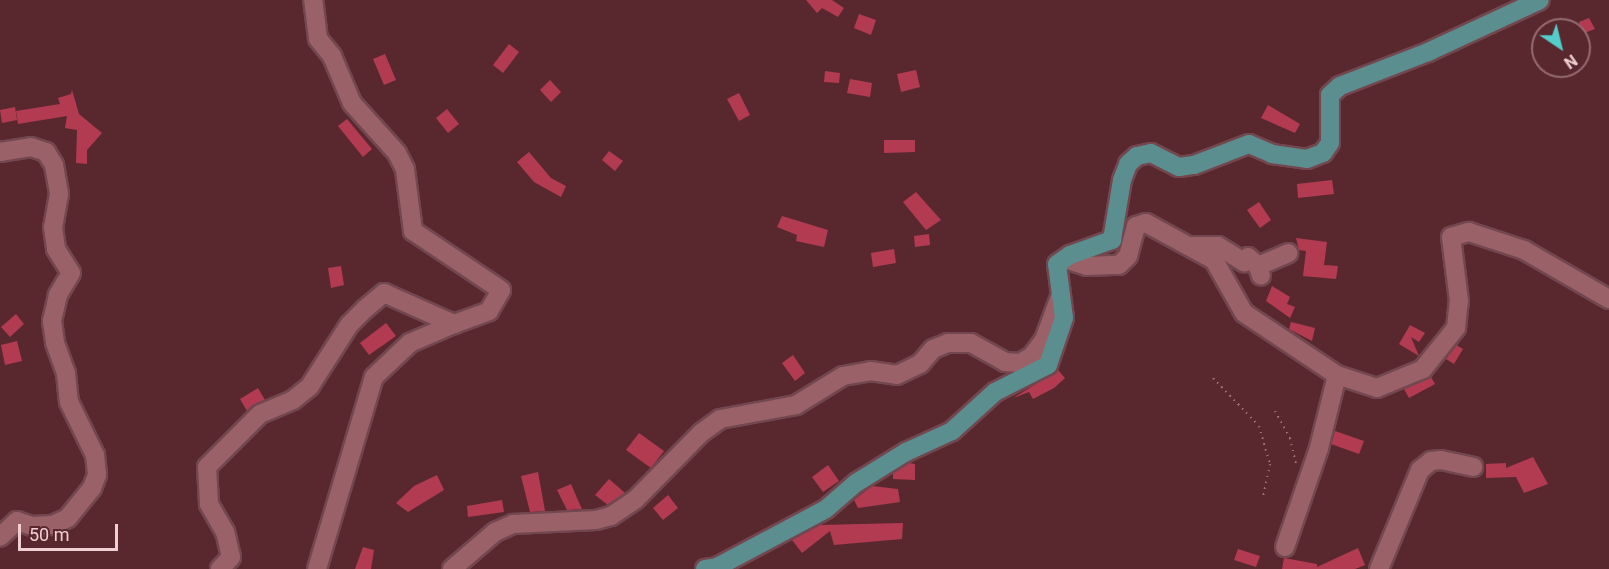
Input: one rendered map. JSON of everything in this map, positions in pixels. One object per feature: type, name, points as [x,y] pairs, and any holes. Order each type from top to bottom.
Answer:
[{"type":"main road","points":[[705,569],[717,567],[826,509],[856,483],[906,452],[952,431],[995,392],[1048,365],[1064,318],[1057,264],[1112,240],[1122,180],[1128,164],[1137,156],[1151,153],[1179,167],[1194,165],[1250,144],[1272,153],[1307,159],[1323,153],[1330,143],[1330,95],[1340,86],[1428,52],[1540,0]]},
{"type":"street","points":[[313,0],[318,39],[332,56],[352,103],[397,153],[405,169],[413,231],[501,290],[489,310],[410,343],[374,377],[317,569]]},
{"type":"street","points":[[0,152],[32,147],[46,152],[54,165],[59,194],[53,227],[56,249],[71,273],[56,304],[52,321],[55,344],[66,374],[69,402],[95,454],[97,474],[92,488],[68,518],[52,525],[32,526],[17,521],[0,537]]},
{"type":"street","points":[[1065,259],[1086,266],[1119,265],[1128,256],[1136,226],[1146,223],[1214,260],[1244,313],[1337,375],[1377,387],[1423,369],[1441,351],[1456,328],[1459,300],[1451,237],[1469,232],[1524,250],[1609,299]]},
{"type":"street","points":[[1192,246],[1218,246],[1244,262],[1248,257],[1260,271],[1288,254]]},
{"type":"street","points":[[220,569],[231,557],[225,532],[209,504],[207,467],[260,414],[292,400],[310,386],[349,325],[384,293],[454,324]]},
{"type":"street","points":[[452,569],[495,532],[513,524],[596,520],[611,516],[636,500],[701,433],[720,419],[796,405],[843,376],[870,371],[897,375],[920,364],[933,349],[948,343],[971,343],[1005,362],[1020,363],[1032,356],[1044,340],[1060,297]]},
{"type":"street","points":[[1286,547],[1309,477],[1337,375]]},
{"type":"street","points":[[1379,569],[1420,470],[1431,461],[1441,460],[1473,468]]},
{"type":"path","points":[[1213,378],[1259,426],[1270,465],[1263,496]]},
{"type":"path","points":[[1275,411],[1290,438],[1297,466],[1309,477]]},
{"type":"building","points":[[806,0],[832,0],[844,8],[838,17],[822,8],[817,13]]},
{"type":"building","points":[[859,14],[876,20],[871,35],[854,28]]},
{"type":"building","points":[[509,44],[519,52],[503,73],[493,65]]},
{"type":"building","points":[[385,54],[396,80],[384,85],[373,59]]},
{"type":"building","points":[[916,70],[920,87],[901,92],[897,74]]},
{"type":"building","points":[[825,71],[840,73],[839,83],[824,82]]},
{"type":"building","points":[[850,79],[872,83],[870,97],[847,93]]},
{"type":"building","points":[[550,80],[561,92],[551,102],[540,90]]},
{"type":"building","points":[[72,90],[79,114],[102,133],[87,150],[87,164],[76,163],[77,130],[65,128],[67,116],[18,124],[16,111],[60,104],[58,98],[71,94]]},
{"type":"building","points":[[739,93],[750,115],[739,121],[727,99]]},
{"type":"building","points":[[1268,105],[1300,124],[1295,133],[1261,118]]},
{"type":"building","points":[[15,107],[17,120],[2,123],[0,110]]},
{"type":"building","points":[[447,109],[459,124],[448,133],[436,118]]},
{"type":"building","points":[[347,119],[372,149],[363,157],[338,126]]},
{"type":"building","points":[[884,140],[915,140],[915,152],[884,153]]},
{"type":"building","points":[[609,151],[623,161],[615,171],[602,160]]},
{"type":"building","points":[[529,152],[551,178],[566,186],[561,197],[534,182],[517,162]]},
{"type":"building","points":[[1332,180],[1334,194],[1298,198],[1297,184]]},
{"type":"building","points":[[916,192],[941,220],[926,230],[903,202]]},
{"type":"building","points":[[1259,202],[1271,220],[1260,228],[1247,210]]},
{"type":"building","points":[[782,216],[828,230],[824,247],[796,241],[797,235],[777,227]]},
{"type":"building","points":[[929,234],[930,245],[915,247],[914,236]]},
{"type":"building","points":[[1296,238],[1327,242],[1324,265],[1338,266],[1336,279],[1303,276],[1306,251],[1299,250]]},
{"type":"building","points":[[894,249],[896,263],[873,267],[871,253]]},
{"type":"building","points":[[341,266],[344,285],[331,288],[328,268]]},
{"type":"building","points":[[1272,286],[1290,297],[1287,304],[1295,307],[1290,318],[1266,301]]},
{"type":"building","points":[[16,314],[24,324],[10,337],[1,327]]},
{"type":"building","points":[[1291,322],[1315,328],[1312,341],[1289,329]]},
{"type":"building","points":[[386,323],[396,336],[369,355],[360,343]]},
{"type":"building","points":[[1410,325],[1425,333],[1419,342],[1411,337],[1419,356],[1399,344]]},
{"type":"building","points":[[17,341],[22,361],[5,365],[1,345]]},
{"type":"building","points":[[1456,345],[1463,349],[1454,364],[1446,359]]},
{"type":"building","points":[[793,355],[805,373],[795,381],[782,363]]},
{"type":"building","points":[[1058,370],[1065,378],[1054,388],[1033,399],[1029,392],[1013,398]]},
{"type":"building","points":[[1431,377],[1435,384],[1409,398],[1404,389]]},
{"type":"building","points":[[258,388],[265,400],[247,411],[240,399]]},
{"type":"building","points":[[1335,431],[1364,441],[1359,454],[1331,444]]},
{"type":"building","points":[[639,433],[664,451],[651,468],[626,450]]},
{"type":"building","points":[[1533,457],[1548,484],[1524,493],[1516,477],[1486,478],[1486,464],[1506,463],[1506,468]]},
{"type":"building","points":[[909,463],[915,464],[915,480],[893,479],[893,473]]},
{"type":"building","points":[[828,465],[839,481],[823,492],[812,477]]},
{"type":"building","points":[[538,472],[545,511],[530,512],[521,476]]},
{"type":"building","points":[[437,475],[444,490],[408,512],[396,503],[414,486]]},
{"type":"building","points":[[609,479],[625,493],[608,505],[595,495]]},
{"type":"building","points":[[571,484],[582,509],[567,510],[557,490]]},
{"type":"building","points":[[872,486],[898,489],[900,502],[858,508],[854,500]]},
{"type":"building","points":[[668,495],[678,508],[663,520],[653,508]]},
{"type":"building","points":[[502,500],[504,512],[468,517],[467,506]]},
{"type":"building","points":[[903,523],[902,539],[834,545],[830,531],[802,553],[792,540],[820,525]]},
{"type":"building","points":[[363,547],[374,550],[371,569],[355,569]]},
{"type":"building","points":[[1358,548],[1365,565],[1355,569],[1282,569],[1284,558],[1317,564],[1317,567]]},
{"type":"building","points":[[1238,549],[1260,556],[1256,567],[1234,560]]}]
